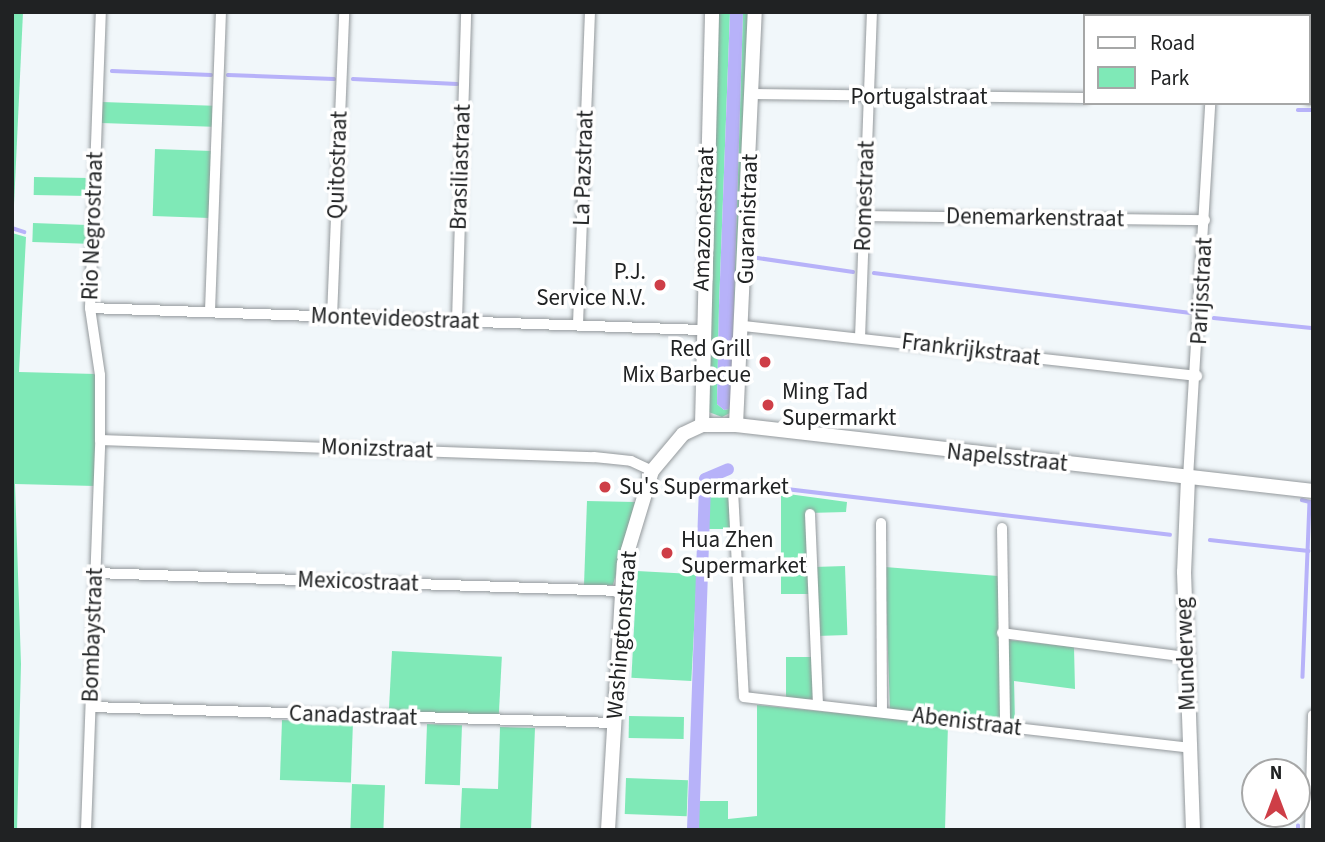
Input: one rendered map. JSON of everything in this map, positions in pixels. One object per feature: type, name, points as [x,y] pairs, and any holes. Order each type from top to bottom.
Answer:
[{"type":"street","name":"Rio Negrostraat","points":[[100,440],[100,375],[90,308],[101,12]]},
{"type":"street","points":[[210,311],[221,12]]},
{"type":"street","name":"Quitostraat","points":[[332,317],[344,12]]},
{"type":"street","name":"Brasiliastraat","points":[[457,321],[466,12]]},
{"type":"street","name":"La Pazstraat","points":[[578,324],[590,12]]},
{"type":"street","name":"Amazonestraat","points":[[702,425],[701,330],[712,12]]},
{"type":"street","name":"Guaranistraat","points":[[736,425],[744,326],[755,12]]},
{"type":"street","name":"Romestraat","points":[[860,338],[872,12]]},
{"type":"street","name":"Portugalstraat","points":[[752,94],[1084,98]]},
{"type":"street","name":"Parijsstraat","points":[[1188,478],[1197,376],[1210,105]]},
{"type":"street","name":"Denemarkenstraat","points":[[865,216],[1205,219]]},
{"type":"street","name":"Montevideostraat","points":[[90,308],[701,330]]},
{"type":"street","name":"Frankrijkstraat","points":[[744,326],[1197,376]]},
{"type":"street","name":"Napelsstraat","points":[[702,425],[736,425],[1313,491]]},
{"type":"street","name":"Washingtonstraat","points":[[608,830],[621,591],[631,531],[652,471],[665,451],[682,434],[702,425]]},
{"type":"street","name":"Monizstraat","points":[[100,440],[594,457],[631,461],[652,471]]},
{"type":"street","name":"Bombaystraat","points":[[86,830],[100,440]]},
{"type":"street","name":"Munderweg","points":[[1188,478],[1185,657],[1193,830]]},
{"type":"street","name":"Abenistraat","points":[[733,490],[744,697],[1190,748]]},
{"type":"street","points":[[810,514],[818,704]]},
{"type":"street","points":[[881,523],[882,712]]},
{"type":"street","points":[[1002,528],[1004,726]]},
{"type":"street","name":"Mexicostraat","points":[[95,573],[621,591]]},
{"type":"street","points":[[1002,633],[1185,657]]},
{"type":"street","name":"Canadastraat","points":[[91,707],[614,723]]},
{"type":"street","points":[[1310,830],[1313,715]]},
{"type":"green space","points":[[12,12],[23,12],[14,205],[12,205]]},
{"type":"green space","points":[[718,12],[730,12],[717,404],[724,410],[729,409],[731,401],[743,12],[751,12],[736,399],[730,413],[722,417],[706,411],[704,385]]},
{"type":"green space","points":[[102,102],[213,106],[212,127],[101,123]]},
{"type":"green space","points":[[155,149],[212,151],[210,218],[153,216]]},
{"type":"green space","points":[[34,177],[89,178],[89,196],[34,195]]},
{"type":"green space","points":[[33,223],[87,225],[86,244],[32,242]]},
{"type":"green space","points":[[12,233],[26,237],[19,372],[96,374],[95,486],[15,484],[21,664],[17,830],[12,830]]},
{"type":"green space","points":[[709,490],[730,491],[732,529],[706,529]]},
{"type":"green space","points":[[781,493],[847,502],[846,512],[808,513],[812,594],[781,594]]},
{"type":"green space","points":[[587,501],[635,502],[613,585],[584,585]]},
{"type":"green space","points":[[845,566],[847,635],[816,636],[814,567]]},
{"type":"green space","points":[[885,567],[998,576],[1000,639],[1074,647],[1075,689],[1014,681],[1015,724],[890,710]]},
{"type":"green space","points":[[637,571],[697,574],[691,681],[631,678]]},
{"type":"green space","points":[[392,651],[502,657],[499,720],[389,714]]},
{"type":"green space","points":[[786,657],[815,657],[815,699],[786,699]]},
{"type":"green space","points":[[757,705],[948,724],[945,830],[697,830],[698,801],[728,801],[728,819],[757,816]]},
{"type":"green space","points":[[629,716],[684,717],[684,739],[629,738]]},
{"type":"green space","points":[[282,720],[353,722],[351,782],[280,780]]},
{"type":"green space","points":[[427,724],[462,725],[460,785],[425,784]]},
{"type":"green space","points":[[500,727],[535,728],[531,830],[460,830],[462,788],[498,789]]},
{"type":"green space","points":[[626,778],[688,780],[687,816],[625,814]]},
{"type":"green space","points":[[352,784],[385,785],[383,830],[350,830]]},
{"type":"shaded area","points":[[730,12],[743,12],[731,401],[729,409],[724,410],[717,404]]},
{"type":"waterway","points":[[112,71],[211,75]]},
{"type":"waterway","points":[[228,75],[334,79]]},
{"type":"waterway","points":[[353,79],[457,84]]},
{"type":"waterway","points":[[1298,110],[1313,110]]},
{"type":"waterway","points":[[12,228],[24,232]]},
{"type":"waterway","points":[[758,258],[853,272]]},
{"type":"waterway","points":[[874,273],[1192,313]]},
{"type":"waterway","points":[[1214,318],[1313,328]]},
{"type":"waterway","points":[[693,830],[705,479],[728,469]]},
{"type":"waterway","points":[[736,483],[1170,535]]},
{"type":"waterway","points":[[1302,500],[1310,502],[1303,677]]},
{"type":"waterway","points":[[1210,540],[1308,551]]},
{"type":"place","name":"P.J. Service N.V.","points":[[660,285]]},
{"type":"place","name":"Red Grill Mix Barbecue","points":[[765,362]]},
{"type":"place","name":"Ming Tad Supermarkt","points":[[768,405]]},
{"type":"place","name":"Su's Supermarket","points":[[605,487]]},
{"type":"place","name":"Hua Zhen Supermarket","points":[[667,553]]}]
